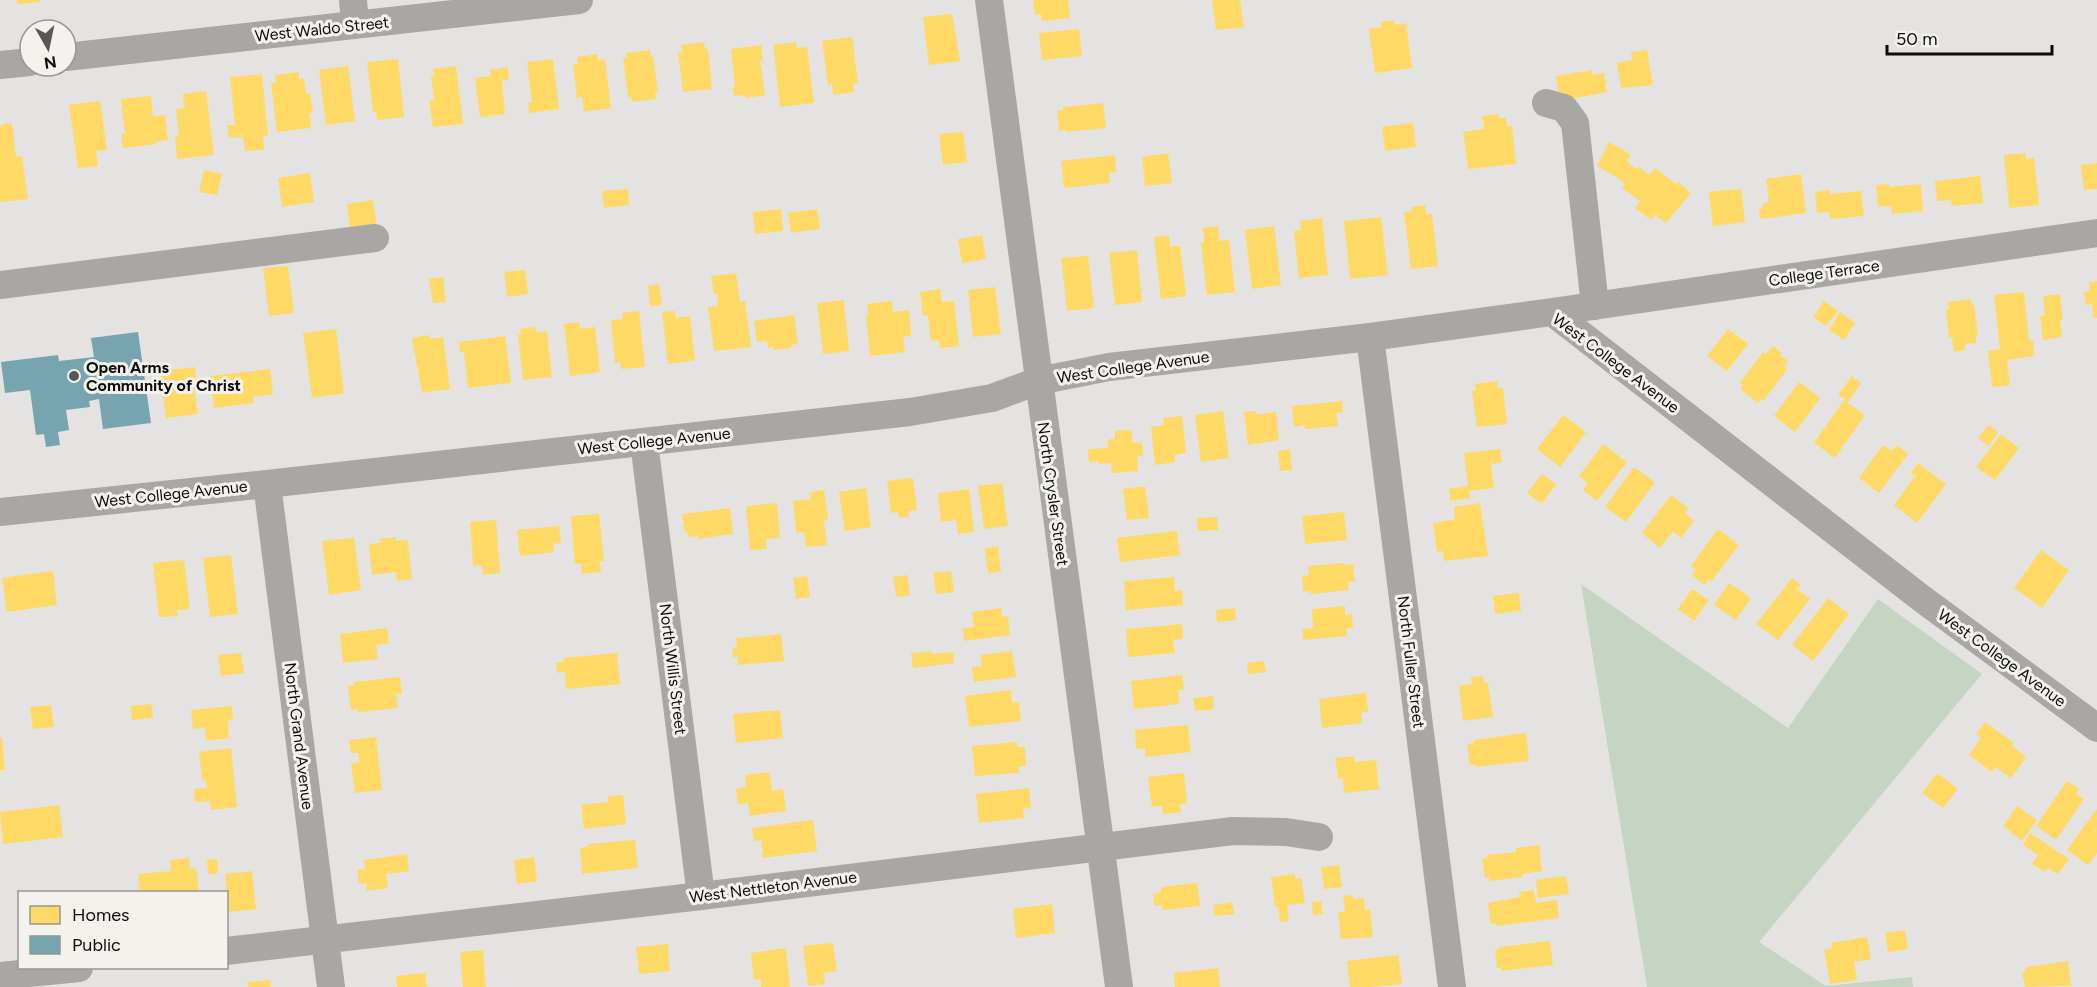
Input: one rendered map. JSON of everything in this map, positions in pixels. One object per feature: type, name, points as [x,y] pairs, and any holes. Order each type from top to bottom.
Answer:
[{"type":"street","name":"West Waldo Street","points":[[78,55],[354,13],[579,0]]},
{"type":"street","name":"North Crysler Street","points":[[989,0],[1119,987]]},
{"type":"street","points":[[0,65],[18,63]]},
{"type":"street","points":[[1546,103],[1564,108],[1575,123],[1595,306]]},
{"type":"street","name":"College Terrace","points":[[1552,312],[2097,233]]},
{"type":"street","points":[[0,285],[375,238]]},
{"type":"street","name":"West College Avenue","points":[[1,508],[267,484],[910,412],[992,398],[1038,381],[1109,367],[1370,337],[1552,312],[1921,598],[2097,728]]},
{"type":"street","name":"North Fuller Street","points":[[1370,337],[1452,987]]},
{"type":"street","name":"North Willis Street","points":[[644,442],[701,896]]},
{"type":"street","name":"North Grand Avenue","points":[[267,484],[331,987]]},
{"type":"street","name":"West Nettleton Avenue","points":[[228,951],[1233,831],[1286,832],[1319,837]]},
{"type":"street","points":[[0,976],[69,969]]},
{"type":"green space","points":[[1581,584],[1788,728],[1878,599],[1982,674],[1759,942],[1826,986],[1912,977],[1913,987],[1647,987]]},
{"type":"building: Homes","points":[[17,0],[40,0],[40,2],[18,4]]},
{"type":"building: Homes","points":[[1033,0],[1068,0],[1070,18],[1042,21],[1041,14],[1035,15]]},
{"type":"building: Homes","points":[[1212,0],[1240,0],[1244,27],[1216,30]]},
{"type":"building: Homes","points":[[952,14],[960,61],[929,65],[923,17]]},
{"type":"building: Homes","points":[[1394,20],[1395,25],[1406,23],[1412,68],[1375,73],[1369,29],[1381,27],[1381,22]]},
{"type":"building: Homes","points":[[1079,29],[1082,56],[1042,60],[1039,33]]},
{"type":"building: Homes","points":[[852,37],[858,83],[853,84],[854,92],[833,95],[832,84],[828,85],[822,41]]},
{"type":"building: Homes","points":[[704,42],[705,49],[708,49],[712,89],[683,92],[678,52],[682,52],[681,45]]},
{"type":"building: Homes","points":[[796,42],[797,48],[807,47],[814,103],[780,107],[773,45]]},
{"type":"building: Homes","points":[[761,45],[763,60],[760,61],[765,95],[746,98],[745,95],[734,96],[731,49]]},
{"type":"building: Homes","points":[[650,50],[651,57],[653,56],[658,92],[655,93],[656,99],[632,102],[631,97],[628,97],[623,58],[627,58],[626,53]]},
{"type":"building: Homes","points":[[1647,50],[1653,85],[1621,88],[1617,63],[1632,60],[1631,52]]},
{"type":"building: Homes","points":[[597,54],[598,60],[605,59],[611,108],[584,112],[582,97],[577,98],[573,65],[578,64],[577,57]]},
{"type":"building: Homes","points":[[398,59],[404,117],[377,120],[376,112],[373,112],[367,62]]},
{"type":"building: Homes","points":[[553,59],[559,109],[529,113],[528,103],[532,103],[527,62]]},
{"type":"building: Homes","points":[[348,66],[355,121],[326,125],[319,70]]},
{"type":"building: Homes","points":[[456,66],[463,124],[433,127],[429,101],[434,100],[431,76],[434,76],[433,69]]},
{"type":"building: Homes","points":[[508,67],[509,80],[502,81],[505,114],[480,117],[475,78],[491,76],[490,70]]},
{"type":"building: Homes","points":[[1592,70],[1592,75],[1604,73],[1607,92],[1560,101],[1556,76]]},
{"type":"building: Homes","points":[[299,72],[299,79],[304,79],[306,94],[310,93],[313,113],[309,113],[311,128],[277,132],[271,83],[276,83],[275,75]]},
{"type":"building: Homes","points":[[262,74],[268,135],[263,136],[264,150],[245,151],[243,137],[229,138],[227,125],[235,125],[230,77]]},
{"type":"building: Homes","points":[[206,91],[214,155],[177,159],[175,136],[179,136],[176,109],[184,108],[183,94]]},
{"type":"building: Homes","points":[[151,96],[153,116],[165,115],[168,140],[156,142],[156,144],[123,148],[121,134],[125,134],[121,99]]},
{"type":"building: Homes","points":[[100,101],[107,150],[96,151],[98,166],[78,168],[69,105]]},
{"type":"building: Homes","points":[[1103,103],[1106,128],[1059,131],[1057,111],[1063,110],[1063,107]]},
{"type":"building: Homes","points":[[1499,114],[1499,118],[1506,118],[1507,126],[1512,126],[1516,164],[1468,169],[1463,132],[1484,129],[1482,116]]},
{"type":"building: Homes","points":[[12,123],[16,157],[22,156],[28,199],[0,202],[0,125]]},
{"type":"building: Homes","points":[[1413,123],[1416,147],[1385,151],[1382,127]]},
{"type":"building: Homes","points":[[963,132],[967,162],[943,165],[939,134]]},
{"type":"building: Homes","points":[[1609,142],[1630,154],[1627,161],[1636,169],[1639,167],[1649,175],[1655,168],[1691,193],[1666,223],[1655,215],[1651,220],[1635,208],[1640,201],[1622,188],[1625,184],[1597,166]]},
{"type":"building: Homes","points":[[1168,153],[1172,183],[1145,186],[1142,157]]},
{"type":"building: Homes","points":[[2025,153],[2026,159],[2034,158],[2039,205],[2009,208],[2004,155]]},
{"type":"building: Homes","points":[[1115,155],[1116,172],[1109,173],[1110,183],[1064,188],[1061,161]]},
{"type":"building: Homes","points":[[2097,163],[2097,189],[2084,190],[2081,165]]},
{"type":"building: Homes","points":[[204,170],[222,174],[217,195],[199,192]]},
{"type":"building: Homes","points":[[310,173],[314,202],[282,207],[278,178]]},
{"type":"building: Homes","points":[[1801,174],[1806,213],[1760,219],[1759,208],[1763,207],[1763,203],[1769,202],[1766,179]]},
{"type":"building: Homes","points":[[1980,176],[1983,203],[1952,206],[1951,200],[1937,201],[1935,181]]},
{"type":"building: Homes","points":[[1889,184],[1889,187],[1921,184],[1923,211],[1892,214],[1891,206],[1878,207],[1876,185]]},
{"type":"building: Homes","points":[[628,189],[629,205],[604,208],[602,191]]},
{"type":"building: Homes","points":[[1741,189],[1745,222],[1713,226],[1709,192]]},
{"type":"building: Homes","points":[[1830,190],[1830,194],[1861,191],[1864,216],[1830,219],[1829,212],[1817,213],[1815,192]]},
{"type":"building: Homes","points":[[373,200],[378,233],[351,236],[347,204]]},
{"type":"building: Homes","points":[[1425,205],[1426,214],[1432,214],[1438,266],[1411,269],[1404,212],[1412,211],[1412,207]]},
{"type":"building: Homes","points":[[781,209],[783,231],[755,234],[753,212]]},
{"type":"building: Homes","points":[[817,209],[820,229],[791,233],[788,213]]},
{"type":"building: Homes","points":[[1381,217],[1388,275],[1350,279],[1344,221]]},
{"type":"building: Homes","points":[[1322,218],[1328,275],[1299,278],[1294,231],[1301,230],[1300,221]]},
{"type":"building: Homes","points":[[1218,226],[1219,241],[1229,240],[1235,292],[1207,295],[1201,243],[1204,242],[1203,228]]},
{"type":"building: Homes","points":[[1274,226],[1281,285],[1252,289],[1245,230]]},
{"type":"building: Homes","points":[[982,235],[986,259],[962,263],[958,239]]},
{"type":"building: Homes","points":[[1169,235],[1170,247],[1180,246],[1186,296],[1161,299],[1154,237]]},
{"type":"building: Homes","points":[[1137,250],[1142,302],[1115,305],[1109,253]]},
{"type":"building: Homes","points":[[1088,256],[1094,308],[1067,311],[1061,258]]},
{"type":"building: Homes","points":[[288,266],[294,313],[269,316],[263,268]]},
{"type":"building: Homes","points":[[525,270],[528,294],[507,297],[504,272]]},
{"type":"building: Homes","points":[[736,273],[740,302],[745,301],[751,347],[714,351],[708,307],[718,306],[711,276]]},
{"type":"building: Homes","points":[[443,277],[446,302],[433,303],[429,279]]},
{"type":"building: Homes","points":[[2097,281],[2097,318],[2093,318],[2092,304],[2086,305],[2084,292],[2090,291],[2089,282]]},
{"type":"building: Homes","points":[[659,284],[662,305],[650,306],[648,286]]},
{"type":"building: Homes","points":[[995,287],[1001,334],[973,337],[968,290]]},
{"type":"building: Homes","points":[[940,289],[942,302],[954,301],[959,346],[940,348],[939,340],[931,341],[928,315],[923,316],[920,292]]},
{"type":"building: Homes","points":[[2024,292],[2029,341],[2033,340],[2034,356],[2007,360],[2010,385],[1992,387],[1988,351],[2000,349],[1994,295]]},
{"type":"building: Homes","points":[[2060,294],[2062,337],[2043,340],[2040,316],[2045,315],[2043,296]]},
{"type":"building: Homes","points":[[1971,299],[1978,335],[1976,335],[1976,343],[1965,344],[1965,350],[1954,352],[1952,337],[1949,338],[1946,309],[1949,309],[1948,302]]},
{"type":"building: Homes","points":[[844,300],[849,351],[823,354],[817,303]]},
{"type":"building: Homes","points":[[892,301],[893,312],[909,310],[911,336],[903,337],[905,352],[870,356],[867,304]]},
{"type":"building: Homes","points":[[1824,301],[1838,311],[1826,326],[1813,317]]},
{"type":"building: Homes","points":[[639,311],[645,367],[621,369],[620,362],[615,363],[611,320],[623,319],[622,313]]},
{"type":"building: Homes","points":[[675,311],[676,318],[690,316],[695,360],[668,364],[662,312]]},
{"type":"building: Homes","points":[[1840,312],[1855,323],[1844,340],[1829,330]]},
{"type":"building: Homes","points":[[794,315],[798,344],[791,345],[791,348],[774,350],[774,347],[768,348],[767,341],[757,342],[754,321]]},
{"type":"building: Homes","points":[[579,322],[580,329],[595,327],[600,372],[570,376],[564,324]]},
{"type":"building: Homes","points":[[535,327],[536,332],[547,331],[552,377],[523,380],[518,335],[521,334],[520,329]]},
{"type":"building: Homes","points":[[336,329],[344,393],[312,398],[303,333]]},
{"type":"building: Homes","points":[[1728,329],[1748,344],[1727,371],[1707,356]]},
{"type":"building: Homes","points":[[429,335],[430,339],[443,337],[450,389],[422,393],[412,338]]},
{"type":"building: Homes","points":[[505,336],[511,383],[468,388],[464,352],[460,352],[459,342]]},
{"type":"building: Homes","points":[[1773,346],[1788,361],[1784,367],[1787,370],[1763,401],[1761,399],[1758,403],[1740,389],[1743,385],[1740,383],[1763,352],[1766,354]]},
{"type":"building: Homes","points":[[195,367],[197,387],[194,388],[198,414],[166,418],[160,371]]},
{"type":"building: Homes","points":[[270,369],[273,394],[253,397],[254,403],[214,408],[210,376]]},
{"type":"building: Homes","points":[[1852,376],[1861,383],[1848,402],[1838,395]]},
{"type":"building: Homes","points":[[1497,381],[1498,388],[1503,388],[1507,424],[1477,427],[1472,391],[1476,391],[1475,384]]},
{"type":"building: Homes","points":[[1799,382],[1820,398],[1795,432],[1774,416]]},
{"type":"building: Homes","points":[[1844,400],[1865,415],[1835,458],[1814,443]]},
{"type":"building: Homes","points":[[1342,401],[1343,412],[1336,413],[1338,426],[1305,429],[1305,425],[1294,427],[1292,406]]},
{"type":"building: Homes","points":[[1223,411],[1229,458],[1201,462],[1195,415]]},
{"type":"building: Homes","points":[[1256,411],[1256,415],[1276,412],[1279,440],[1248,445],[1244,412]]},
{"type":"building: Homes","points":[[1563,415],[1586,432],[1560,467],[1537,449]]},
{"type":"building: Homes","points":[[1182,416],[1186,453],[1174,455],[1175,462],[1155,465],[1151,427],[1164,425],[1163,418]]},
{"type":"building: Homes","points":[[1988,425],[1998,432],[1989,446],[1978,438]]},
{"type":"building: Homes","points":[[1131,430],[1133,443],[1142,442],[1143,456],[1137,457],[1138,471],[1112,473],[1111,463],[1089,462],[1088,449],[1108,448],[1107,443],[1110,439],[1115,439],[1115,431]]},
{"type":"building: Homes","points":[[2001,434],[2019,448],[1995,480],[1976,467]]},
{"type":"building: Homes","points":[[1603,444],[1627,462],[1597,501],[1583,490],[1588,483],[1579,476]]},
{"type":"building: Homes","points":[[1883,445],[1892,451],[1897,445],[1908,454],[1879,493],[1859,478]]},
{"type":"building: Homes","points":[[1290,449],[1292,470],[1280,471],[1278,451]]},
{"type":"building: Homes","points":[[1500,449],[1502,462],[1491,464],[1494,488],[1469,491],[1470,498],[1450,501],[1449,489],[1468,486],[1464,453]]},
{"type":"building: Homes","points":[[1918,463],[1946,484],[1917,523],[1894,505],[1915,476],[1911,473]]},
{"type":"building: Homes","points":[[1634,467],[1655,482],[1626,522],[1605,507]]},
{"type":"building: Homes","points":[[1542,474],[1556,484],[1542,504],[1527,493]]},
{"type":"building: Homes","points":[[913,478],[917,510],[908,511],[909,517],[899,518],[898,512],[891,513],[887,481]]},
{"type":"building: Homes","points":[[1002,483],[1008,526],[984,529],[978,486]]},
{"type":"building: Homes","points":[[1145,486],[1149,518],[1127,520],[1123,489]]},
{"type":"building: Homes","points":[[866,488],[871,527],[845,531],[839,492]]},
{"type":"building: Homes","points":[[969,489],[974,532],[958,534],[956,520],[941,522],[938,493]]},
{"type":"building: Homes","points":[[824,490],[828,519],[824,520],[827,545],[806,547],[804,532],[796,533],[793,501],[811,499],[810,492]]},
{"type":"building: Homes","points":[[1671,495],[1688,508],[1685,513],[1694,521],[1681,538],[1673,531],[1660,548],[1642,533]]},
{"type":"building: Homes","points":[[777,503],[780,538],[766,539],[767,549],[750,550],[746,506]]},
{"type":"building: Homes","points":[[1480,503],[1488,556],[1444,561],[1443,551],[1437,552],[1433,523],[1455,519],[1454,507]]},
{"type":"building: Homes","points":[[730,508],[733,534],[698,539],[698,536],[688,537],[687,531],[684,531],[682,514]]},
{"type":"building: Homes","points":[[1344,512],[1347,540],[1305,544],[1302,516]]},
{"type":"building: Homes","points":[[599,514],[604,561],[600,561],[601,572],[582,574],[581,564],[575,564],[571,516]]},
{"type":"building: Homes","points":[[1217,517],[1218,530],[1198,531],[1197,518]]},
{"type":"building: Homes","points":[[496,520],[500,573],[483,575],[482,565],[473,566],[470,522]]},
{"type":"building: Homes","points":[[559,526],[561,543],[553,544],[554,552],[520,556],[517,530]]},
{"type":"building: Homes","points":[[1718,529],[1739,545],[1712,581],[1709,579],[1704,585],[1692,575],[1696,569],[1691,566]]},
{"type":"building: Homes","points":[[1177,531],[1180,555],[1120,562],[1117,538]]},
{"type":"building: Homes","points":[[396,537],[396,541],[408,540],[412,579],[397,581],[396,572],[372,575],[369,544],[381,543],[380,539]]},
{"type":"building: Homes","points":[[354,538],[361,590],[329,595],[322,541]]},
{"type":"building: Homes","points":[[998,547],[1001,571],[988,573],[985,548]]},
{"type":"building: Homes","points":[[2041,550],[2069,570],[2042,608],[2014,588]]},
{"type":"building: Homes","points":[[231,555],[238,614],[210,617],[203,558]]},
{"type":"building: Homes","points":[[184,560],[190,609],[177,610],[178,616],[159,617],[153,563]]},
{"type":"building: Homes","points":[[1344,563],[1345,565],[1353,564],[1355,581],[1348,582],[1349,590],[1311,594],[1310,591],[1303,592],[1302,576],[1309,575],[1308,566]]},
{"type":"building: Homes","points":[[53,571],[57,605],[7,612],[2,578]]},
{"type":"building: Homes","points":[[951,571],[954,592],[936,594],[933,573]]},
{"type":"building: Homes","points":[[907,575],[910,595],[896,597],[893,577]]},
{"type":"building: Homes","points":[[807,576],[810,597],[796,599],[793,578]]},
{"type":"building: Homes","points":[[1174,577],[1175,591],[1182,590],[1183,605],[1126,610],[1124,581]]},
{"type":"building: Homes","points":[[1792,578],[1801,585],[1797,589],[1810,599],[1778,640],[1756,624]]},
{"type":"building: Homes","points":[[1729,583],[1751,598],[1736,620],[1714,605]]},
{"type":"building: Homes","points":[[1692,589],[1709,600],[1694,621],[1678,609]]},
{"type":"building: Homes","points":[[1519,593],[1521,611],[1495,614],[1493,596]]},
{"type":"building: Homes","points":[[1828,598],[1849,614],[1813,661],[1792,645]]},
{"type":"building: Homes","points":[[1345,606],[1345,615],[1352,614],[1353,628],[1346,629],[1347,636],[1303,640],[1302,629],[1313,628],[1312,609]]},
{"type":"building: Homes","points":[[1001,608],[1002,617],[1008,616],[1010,635],[964,641],[963,628],[974,627],[972,612]]},
{"type":"building: Homes","points":[[1235,608],[1236,620],[1217,622],[1216,610]]},
{"type":"building: Homes","points":[[1182,624],[1183,639],[1173,640],[1175,653],[1128,657],[1126,629]]},
{"type":"building: Homes","points":[[387,628],[389,643],[376,645],[378,659],[343,663],[340,634]]},
{"type":"building: Homes","points":[[781,634],[784,661],[738,665],[738,657],[733,657],[732,648],[737,647],[736,638]]},
{"type":"building: Homes","points":[[931,651],[932,654],[953,652],[954,663],[913,668],[911,653]]},
{"type":"building: Homes","points":[[1012,651],[1016,677],[974,682],[972,667],[982,666],[981,655]]},
{"type":"building: Homes","points":[[241,653],[244,673],[221,676],[218,655]]},
{"type":"building: Homes","points":[[617,653],[620,684],[566,689],[565,672],[557,673],[556,663],[564,662],[563,658]]},
{"type":"building: Homes","points":[[1264,661],[1266,672],[1248,674],[1247,663]]},
{"type":"building: Homes","points":[[1182,675],[1184,689],[1178,690],[1179,704],[1134,709],[1131,681]]},
{"type":"building: Homes","points":[[1483,676],[1484,683],[1488,683],[1493,717],[1463,721],[1459,686],[1472,684],[1471,677]]},
{"type":"building: Homes","points":[[400,677],[402,694],[396,694],[398,708],[358,712],[358,709],[351,710],[348,686],[354,685],[354,682]]},
{"type":"building: Homes","points":[[1011,690],[1012,702],[1019,702],[1021,721],[969,727],[965,696]]},
{"type":"building: Homes","points":[[1366,693],[1368,712],[1361,713],[1362,723],[1322,728],[1319,699]]},
{"type":"building: Homes","points":[[1213,696],[1214,709],[1195,711],[1193,698]]},
{"type":"building: Homes","points":[[152,704],[153,718],[132,720],[131,706]]},
{"type":"building: Homes","points":[[51,705],[54,727],[33,729],[30,707]]},
{"type":"building: Homes","points":[[232,706],[233,720],[228,721],[229,738],[206,741],[205,728],[193,729],[191,710]]},
{"type":"building: Homes","points":[[780,710],[783,738],[736,743],[733,714]]},
{"type":"building: Homes","points":[[1985,722],[2014,743],[2012,746],[2026,757],[2011,778],[1995,767],[1992,772],[1969,755],[1981,738],[1976,734]]},
{"type":"building: Homes","points":[[1188,725],[1191,752],[1145,757],[1145,748],[1136,749],[1135,730]]},
{"type":"building: Homes","points":[[1526,733],[1529,761],[1477,767],[1476,764],[1470,765],[1467,744],[1474,743],[1474,740]]},
{"type":"building: Homes","points":[[376,737],[382,790],[355,793],[351,763],[359,762],[358,753],[351,753],[349,740]]},
{"type":"building: Homes","points":[[0,738],[2,738],[5,770],[0,770]]},
{"type":"building: Homes","points":[[1017,742],[1017,747],[1025,747],[1026,766],[1019,766],[1019,773],[975,776],[972,746]]},
{"type":"building: Homes","points":[[231,748],[237,807],[211,810],[210,801],[195,802],[194,789],[207,788],[206,780],[202,781],[199,752]]},
{"type":"building: Homes","points":[[1354,756],[1355,762],[1376,760],[1379,789],[1344,793],[1343,778],[1338,779],[1335,758]]},
{"type":"building: Homes","points":[[769,772],[772,791],[783,789],[786,811],[750,816],[748,803],[738,804],[736,789],[746,787],[745,775]]},
{"type":"building: Homes","points":[[1184,773],[1187,803],[1180,804],[1181,812],[1163,814],[1162,806],[1152,807],[1148,777]]},
{"type":"building: Homes","points":[[1937,773],[1958,789],[1943,808],[1922,793]]},
{"type":"building: Homes","points":[[2067,781],[2079,789],[2076,794],[2084,799],[2056,840],[2036,826]]},
{"type":"building: Homes","points":[[1029,788],[1031,808],[1023,809],[1024,818],[979,823],[976,794]]},
{"type":"building: Homes","points":[[623,795],[626,824],[584,829],[581,805],[608,802],[608,796]]},
{"type":"building: Homes","points":[[59,805],[63,837],[3,844],[0,812]]},
{"type":"building: Homes","points":[[2017,806],[2037,820],[2022,841],[2003,826]]},
{"type":"building: Homes","points":[[2097,809],[2097,853],[2088,865],[2067,850]]},
{"type":"building: Homes","points":[[813,820],[817,851],[763,858],[761,840],[754,841],[752,828]]},
{"type":"building: Homes","points":[[2030,833],[2069,859],[2058,874],[2048,868],[2045,872],[2032,864],[2038,855],[2023,845]]},
{"type":"building: Homes","points":[[635,840],[638,868],[582,874],[580,848],[588,847],[588,844]]},
{"type":"building: Homes","points":[[1539,845],[1542,871],[1522,874],[1522,877],[1490,881],[1489,878],[1485,878],[1482,859],[1487,858],[1487,855],[1516,852],[1516,848]]},
{"type":"building: Homes","points":[[407,854],[409,871],[386,874],[388,888],[367,891],[366,883],[359,884],[357,870],[365,869],[364,860]]},
{"type":"building: Homes","points":[[534,857],[537,881],[517,884],[514,860]]},
{"type":"building: Homes","points":[[189,858],[190,869],[196,868],[199,891],[140,891],[138,874],[171,871],[170,860]]},
{"type":"building: Homes","points":[[217,859],[218,873],[208,874],[207,860]]},
{"type":"building: Homes","points":[[1339,865],[1342,887],[1324,889],[1321,867]]},
{"type":"building: Homes","points":[[252,871],[256,909],[229,912],[225,874]]},
{"type":"building: Homes","points":[[1295,874],[1295,879],[1301,878],[1305,903],[1287,905],[1289,921],[1280,922],[1278,907],[1275,907],[1271,877]]},
{"type":"building: Homes","points":[[1566,876],[1569,894],[1538,898],[1536,880]]},
{"type":"building: Homes","points":[[1197,883],[1200,906],[1163,910],[1162,905],[1155,906],[1153,894],[1161,893],[1161,887]]},
{"type":"building: Homes","points":[[1534,890],[1536,903],[1557,900],[1559,918],[1496,926],[1496,923],[1491,924],[1488,903],[1520,897],[1519,892]]},
{"type":"building: Homes","points":[[1353,895],[1353,899],[1364,898],[1365,910],[1370,909],[1373,937],[1341,939],[1338,912],[1345,912],[1343,896]]},
{"type":"building: Homes","points":[[1321,901],[1323,914],[1313,915],[1312,902]]},
{"type":"building: Homes","points":[[1232,902],[1234,914],[1215,916],[1213,905]]},
{"type":"building: Homes","points":[[1052,904],[1055,933],[1016,938],[1013,909]]},
{"type":"building: Homes","points":[[1905,930],[1908,949],[1888,952],[1885,933]]},
{"type":"building: Homes","points":[[1867,937],[1871,959],[1854,962],[1857,980],[1830,984],[1824,950],[1832,948],[1831,943]]},
{"type":"building: Homes","points":[[1550,941],[1553,965],[1501,971],[1501,968],[1497,968],[1495,950],[1499,947]]},
{"type":"building: Homes","points":[[833,943],[837,971],[824,973],[825,984],[808,986],[803,946]]},
{"type":"building: Homes","points":[[668,944],[670,971],[639,974],[636,947]]},
{"type":"building: Homes","points":[[786,948],[790,987],[761,987],[761,979],[754,980],[751,953]]},
{"type":"building: Homes","points":[[483,950],[486,987],[463,987],[460,952]]},
{"type":"building: Homes","points":[[1398,955],[1402,984],[1350,987],[1347,961]]},
{"type":"building: Homes","points":[[2068,961],[2071,986],[2025,987],[2022,972],[2026,971],[2026,967]]},
{"type":"building: Homes","points":[[1218,968],[1220,987],[1175,987],[1174,973]]},
{"type":"building: Homes","points":[[425,973],[427,987],[397,987],[396,976]]},
{"type":"building: Homes","points":[[270,980],[271,987],[248,987],[247,982]]},
{"type":"building: Public","name":"Open Arms Community of Christ","points":[[138,332],[151,423],[103,429],[99,399],[89,401],[90,407],[66,410],[69,430],[58,432],[60,445],[46,447],[44,434],[36,435],[30,390],[5,393],[1,362],[58,355],[59,361],[94,357],[91,338]]},
{"type":"place","name":"Open Arms Community of Christ","points":[[74,376]]}]
